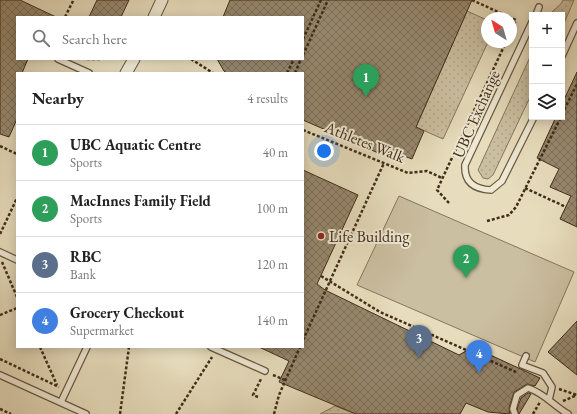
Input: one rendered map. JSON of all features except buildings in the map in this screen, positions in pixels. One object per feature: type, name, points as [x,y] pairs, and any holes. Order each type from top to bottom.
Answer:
[{"type":"street","points":[[154,16],[162,0]]},
{"type":"street","points":[[127,72],[133,60]]},
{"type":"lane","points":[[537,12],[539,7]]},
{"type":"lane","points":[[565,49],[577,23]]},
{"type":"lane","name":"UBC Exchange","points":[[529,28],[465,164],[465,175],[469,181],[480,189],[491,190],[502,181],[532,120]]},
{"type":"lane","points":[[60,60],[87,72]]},
{"type":"lane","points":[[0,252],[16,260]]},
{"type":"lane","points":[[61,402],[87,348]]},
{"type":"lane","points":[[213,348],[265,371]]},
{"type":"lane","points":[[526,356],[522,365],[543,373],[552,387],[549,400]]},
{"type":"lane","points":[[0,375],[86,414]]},
{"type":"lane","points":[[515,414],[513,409],[517,395],[528,388],[537,391],[568,414]]},
{"type":"path","points":[[304,37],[321,0]]},
{"type":"path","points":[[304,54],[328,0]]},
{"type":"path","points":[[472,0],[498,12]]},
{"type":"path","points":[[65,16],[72,1]]},
{"type":"path","points":[[449,203],[437,191],[503,48]]},
{"type":"path","points":[[193,60],[211,72]]},
{"type":"path","points":[[288,72],[294,60]]},
{"type":"path","points":[[295,72],[301,60]]},
{"type":"path","points":[[565,108],[577,84]]},
{"type":"path","points":[[487,221],[509,215],[516,207],[559,120]]},
{"type":"path","name":"Athletes Walk","points":[[304,130],[408,173],[428,171],[442,178]]},
{"type":"path","points":[[0,146],[16,154]]},
{"type":"path","points":[[304,338],[384,163]]},
{"type":"path","points":[[525,188],[566,207]]},
{"type":"path","points":[[0,234],[16,200]]},
{"type":"path","points":[[0,259],[16,295]]},
{"type":"path","points":[[321,276],[380,312],[516,372]]},
{"type":"path","points":[[0,315],[16,308]]},
{"type":"path","points":[[40,348],[57,386]]},
{"type":"path","points":[[120,414],[128,348]]},
{"type":"path","points":[[274,414],[285,380],[300,348]]},
{"type":"path","points":[[176,414],[218,350]]},
{"type":"path","points":[[0,359],[67,390]]},
{"type":"path","points":[[258,397],[253,395],[265,371],[285,380]]},
{"type":"path","points":[[0,409],[11,414]]},
{"type":"shaded area","points":[[563,0],[574,0],[565,21],[565,12],[552,12]]},
{"type":"shaded area","points":[[467,11],[481,17],[481,48],[485,48],[443,139],[416,127]]},
{"type":"shaded area","points":[[529,59],[529,99],[493,175],[488,179],[483,178],[478,170]]},
{"type":"shaded area","points":[[399,196],[574,272],[535,362],[357,285]]},
{"type":"shaded area","points":[[335,406],[356,414],[320,414]]},
{"type":"place","name":"UBC Aquatic Centre","points":[[366,97]]},
{"type":"place","name":"Life Building","points":[[321,236]]},
{"type":"place","name":"MacInnes Family Field","points":[[466,278]]},
{"type":"place","name":"RBC","points":[[419,358]]},
{"type":"place","name":"Grocery Checkout","points":[[479,373]]}]
